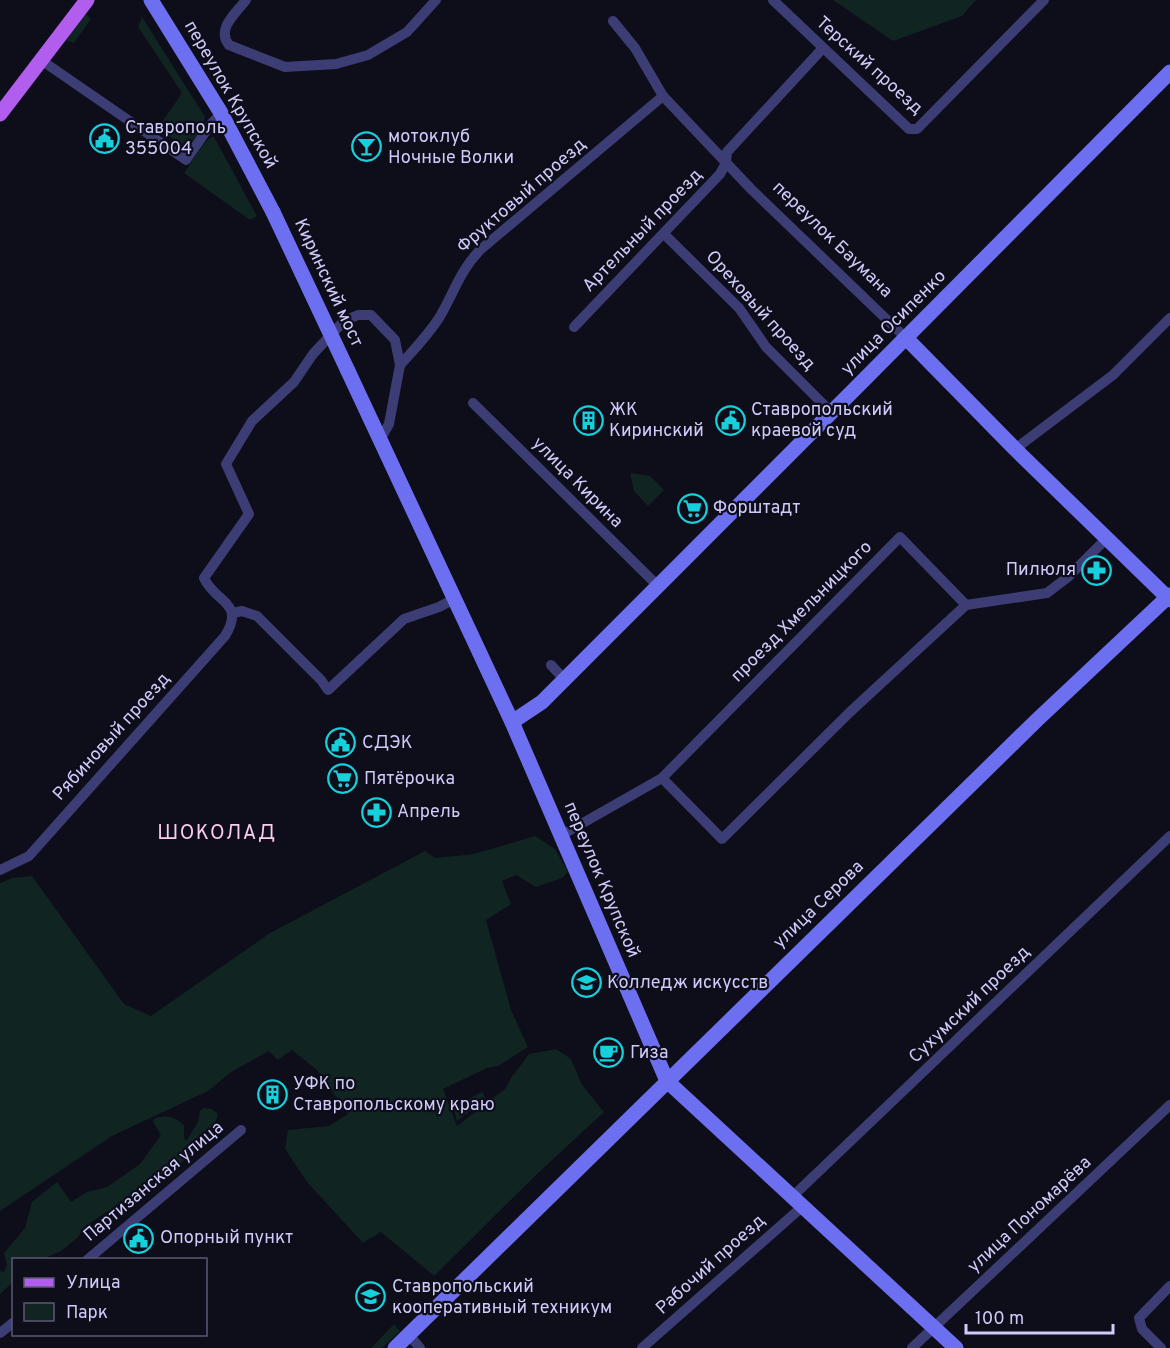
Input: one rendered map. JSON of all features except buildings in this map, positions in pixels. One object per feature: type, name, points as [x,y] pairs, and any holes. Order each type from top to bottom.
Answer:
[{"type":"main road","points":[[0,114],[87,0]]},
{"type":"street","name":"переулок Крупской","points":[[151,0],[221,113],[273,212]]},
{"type":"street","points":[[246,0],[227,25],[224,32],[225,39],[229,45],[285,67],[336,64],[368,55],[407,32],[436,0]]},
{"type":"street","name":"Терский проезд","points":[[773,0],[909,129],[917,129],[1044,0]]},
{"type":"street","name":"переулок Баумана","points":[[614,21],[635,48],[663,96],[726,163],[1169,597]]},
{"type":"street","name":"Артельный проезд","points":[[574,327],[720,174],[726,163],[727,152],[823,48]]},
{"type":"street","points":[[41,60],[186,160],[221,113]]},
{"type":"street","name":"улица Осипенко","points":[[512,722],[542,702],[831,412],[907,339],[1170,72]]},
{"type":"street","name":"Фруктовый проезд","points":[[400,365],[420,345],[440,317],[467,264],[480,250],[663,96]]},
{"type":"street","name":"Киринский мост","points":[[273,212],[348,371]]},
{"type":"street","name":"Ореховый проезд","points":[[664,234],[739,308],[766,346],[831,412]]},
{"type":"street","points":[[380,440],[389,424],[400,365],[395,340],[370,315],[358,315],[344,321],[313,354],[294,382],[252,420],[226,464],[249,514],[204,578],[207,584],[228,604],[233,613],[242,611],[257,616],[321,680],[328,690],[404,619],[439,607],[454,599]]},
{"type":"street","points":[[1015,448],[1113,375],[1170,318]]},
{"type":"street","name":"переулок Крупской","points":[[348,371],[512,722],[667,1082],[956,1348]]},
{"type":"street","name":"улица Кирина","points":[[473,403],[658,586]]},
{"type":"street","name":"проезд Хмельницкого","points":[[560,836],[662,778],[900,537],[966,605]]},
{"type":"street","points":[[662,778],[722,839],[850,712],[966,605],[1047,593],[1068,577],[1107,538]]},
{"type":"street","name":"улица Серова","points":[[395,1348],[1030,728],[1169,597]]},
{"type":"street","name":"Рябиновый проезд","points":[[0,870],[29,856],[225,636],[232,624],[233,613]]},
{"type":"street","points":[[551,665],[564,680]]},
{"type":"street","name":"Сухумский проезд","points":[[797,1202],[1170,836]]},
{"type":"street","name":"улица Пономарёва","points":[[912,1348],[1170,1105]]},
{"type":"street","name":"Партизанская улица","points":[[89,1258],[241,1130]]},
{"type":"street","name":"Рабочий проезд","points":[[642,1348],[797,1202]]},
{"type":"street","points":[[1161,1348],[1142,1329],[1140,1318],[1170,1286]]},
{"type":"street","points":[[0,1333],[12,1324]]},
{"type":"street","points":[[409,1335],[420,1348]]},
{"type":"green space","points":[[833,0],[976,0],[962,16],[893,41]]},
{"type":"green space","points":[[85,13],[91,19],[74,43],[66,40]]},
{"type":"green space","points":[[142,17],[205,117],[198,134],[184,147],[158,128],[182,93],[138,27]]},
{"type":"green space","points":[[211,137],[214,137],[257,216],[250,220],[184,173]]},
{"type":"green space","points":[[630,473],[650,476],[664,490],[648,506],[634,491]]},
{"type":"green space","points":[[535,836],[555,849],[568,872],[562,878],[536,887],[516,875],[502,881],[511,904],[486,920],[511,1010],[528,1047],[498,1066],[487,1068],[443,1089],[457,1126],[505,1089],[529,1054],[556,1049],[571,1059],[582,1085],[604,1112],[536,1175],[434,1276],[381,1232],[363,1243],[307,1182],[285,1149],[288,1130],[329,1126],[348,1114],[317,1070],[292,1050],[278,1060],[269,1051],[231,1072],[208,1091],[112,1136],[0,1211],[0,883],[12,878],[32,876],[124,1004],[151,1016],[270,933],[425,851],[435,858],[474,854]]},
{"type":"green space","points":[[482,1092],[486,1099],[457,1121],[453,1107]]},
{"type":"green space","points":[[203,1108],[212,1109],[218,1114],[216,1121],[189,1156],[156,1185],[122,1202],[87,1225],[77,1238],[61,1251],[45,1258],[12,1258],[12,1283],[0,1294],[0,1271],[4,1272],[7,1265],[4,1253],[25,1228],[32,1202],[57,1182],[71,1202],[87,1192],[107,1187],[140,1164],[161,1135],[153,1122],[155,1118],[170,1117],[180,1122],[184,1125],[184,1139],[187,1140],[198,1122],[200,1111]]},
{"type":"green space","points":[[394,1324],[400,1331],[382,1348],[371,1348]]},
{"type":"place","name":"Ставрополь 355004","points":[[104,138]]},
{"type":"place","name":"мотоклуб Ночные Волки","points":[[367,147]]},
{"type":"place","name":"ЖК Киринский","points":[[588,420]]},
{"type":"place","name":"Ставропольский краевой суд","points":[[730,420]]},
{"type":"place","name":"Форштадт","points":[[692,508]]},
{"type":"place","name":"Пилюля","points":[[1097,570]]},
{"type":"place","name":"СДЭК","points":[[341,743]]},
{"type":"place","name":"Пятёрочка","points":[[343,779]]},
{"type":"place","name":"Апрель","points":[[376,812]]},
{"type":"place","name":"Колледж искусств","points":[[586,983]]},
{"type":"place","name":"Гиза","points":[[609,1053]]},
{"type":"place","name":"УФК по Ставропольскому краю","points":[[272,1094]]},
{"type":"place","name":"Опорный пункт","points":[[139,1238]]},
{"type":"place","name":"Ставропольский кооперативный техникум","points":[[371,1297]]},
{"type":"district","name":"ШОКОЛАД","points":[[217,834]]}]
